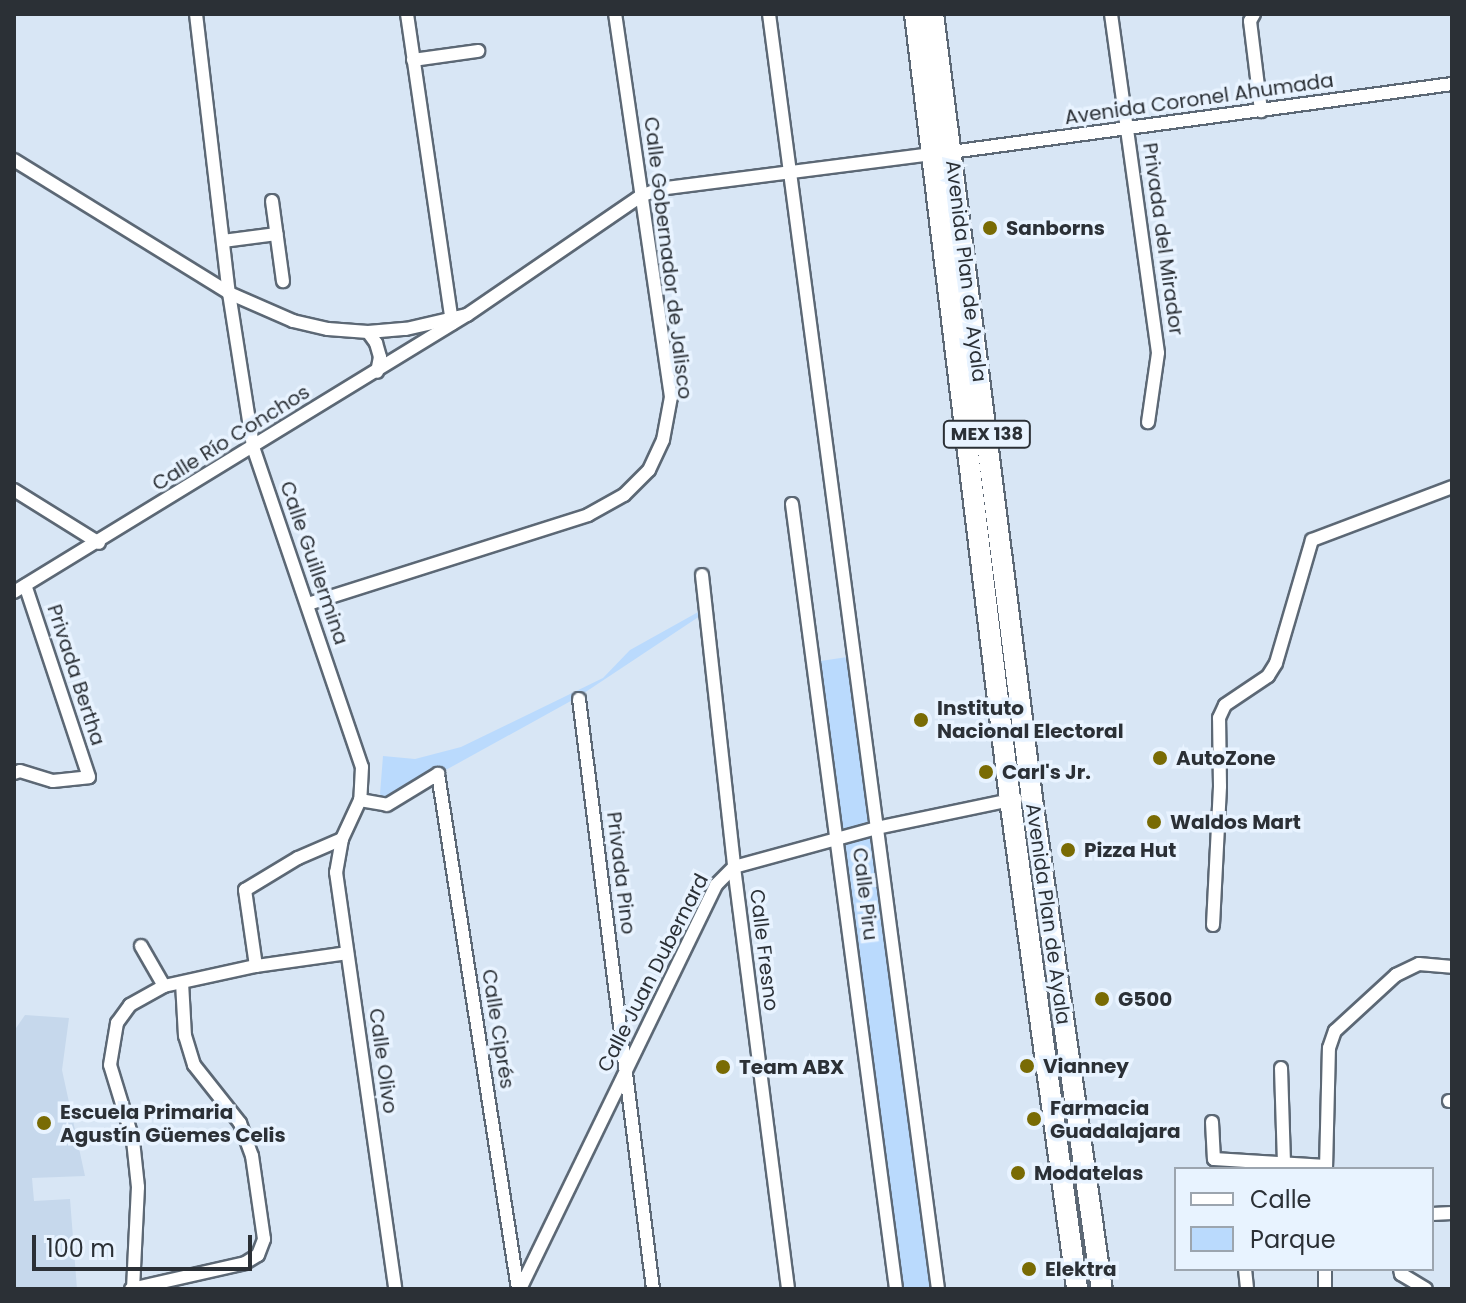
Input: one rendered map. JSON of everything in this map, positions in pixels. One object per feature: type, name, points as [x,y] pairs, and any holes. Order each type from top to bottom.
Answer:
[{"type":"main road","name":"Avenida Plan de Ayala","points":[[915,14],[942,153],[1102,1289]]},
{"type":"main road","name":"Avenida Plan de Ayala","points":[[933,14],[942,153],[1010,799],[1077,1289]]},
{"type":"street","name":"Calle Guillermina","points":[[196,14],[229,293],[253,447],[362,767],[360,800],[342,839]]},
{"type":"street","points":[[407,14],[451,322]]},
{"type":"street","name":"Calle Gobernador de Jalisco","points":[[308,604],[588,515],[624,495],[649,470],[663,440],[671,397],[615,14]]},
{"type":"street","points":[[769,14],[938,1289]]},
{"type":"street","name":"Privada del Mirador","points":[[1111,14],[1158,353],[1148,422]]},
{"type":"street","points":[[1254,14],[1250,21],[1261,111]]},
{"type":"street","points":[[413,60],[478,51]]},
{"type":"street","name":"Avenida Coronel Ahumada","points":[[14,160],[229,293],[293,321],[368,332],[451,322],[467,315],[641,196],[659,189],[791,175],[1452,84]]},
{"type":"street","points":[[272,201],[283,281]]},
{"type":"street","points":[[223,241],[277,234]]},
{"type":"street","name":"Calle Río Conchos","points":[[20,589],[377,372],[451,322]]},
{"type":"street","points":[[368,332],[376,343],[380,357],[377,372]]},
{"type":"street","points":[[1213,925],[1220,786],[1219,718],[1225,705],[1268,676],[1276,663],[1312,540],[1452,487]]},
{"type":"street","points":[[14,490],[99,543]]},
{"type":"street","name":"Calle Piru","points":[[792,504],[896,1289]]},
{"type":"street","name":"Calle Fresno","points":[[702,575],[704,616],[734,867],[788,1289]]},
{"type":"street","name":"Privada Bertha","points":[[14,773],[20,771],[53,781],[89,777],[20,589]]},
{"type":"street","name":"Privada Pino","points":[[579,699],[653,1289]]},
{"type":"street","name":"Calle Ciprés","points":[[360,800],[387,805],[438,774],[519,1289]]},
{"type":"street","name":"Calle Juan Dubernard","points":[[519,1289],[716,885],[734,867],[877,828],[1010,799],[1032,799]]},
{"type":"street","points":[[256,966],[245,890],[298,858],[342,839]]},
{"type":"street","name":"Calle Olivo","points":[[342,839],[336,872],[395,1289]]},
{"type":"street","points":[[141,946],[164,986]]},
{"type":"street","points":[[182,983],[185,1036],[194,1065],[240,1123],[252,1156],[264,1239],[258,1255],[245,1263],[132,1289],[138,1187],[133,1140],[110,1065],[117,1023],[130,1005],[164,986],[256,966],[347,953]]},
{"type":"street","points":[[1326,1167],[1329,1048],[1335,1031],[1396,975],[1419,964],[1452,967]]},
{"type":"street","points":[[1281,1068],[1284,1161]]},
{"type":"street","points":[[1212,1122],[1214,1159],[1284,1161],[1320,1167]]},
{"type":"street","points":[[1400,1271],[1426,1289]]},
{"type":"shaded area","name":"Escuela Primaria Agustín Güemes Celis","points":[[25,1015],[69,1018],[62,1070],[85,1176],[32,1178],[34,1201],[70,1199],[77,1289],[14,1289],[14,1031]]},
{"type":"green space","points":[[700,611],[703,614],[578,697],[386,803],[380,794],[383,756],[415,759],[461,747],[603,678],[630,650]]},
{"type":"green space","points":[[854,656],[938,1289],[896,1289],[814,662]]},
{"type":"place","name":"Sanborns","points":[[990,228]]},
{"type":"place","name":"Instituto Nacional Electoral","points":[[921,720]]},
{"type":"place","name":"AutoZone","points":[[1160,758]]},
{"type":"place","name":"Carl's Jr.","points":[[986,772]]},
{"type":"place","name":"Waldos Mart","points":[[1154,822]]},
{"type":"place","name":"Pizza Hut","points":[[1068,850]]},
{"type":"place","name":"G500","points":[[1102,999]]},
{"type":"place","name":"Vianney","points":[[1027,1066]]},
{"type":"place","name":"Team ABX","points":[[723,1067]]},
{"type":"place","name":"Farmacia Guadalajara","points":[[1034,1119]]},
{"type":"place","name":"Escuela Primaria Agustín Güemes Celis","points":[[44,1123]]},
{"type":"place","name":"Modatelas","points":[[1018,1173]]},
{"type":"place","name":"Elektra","points":[[1029,1269]]}]
